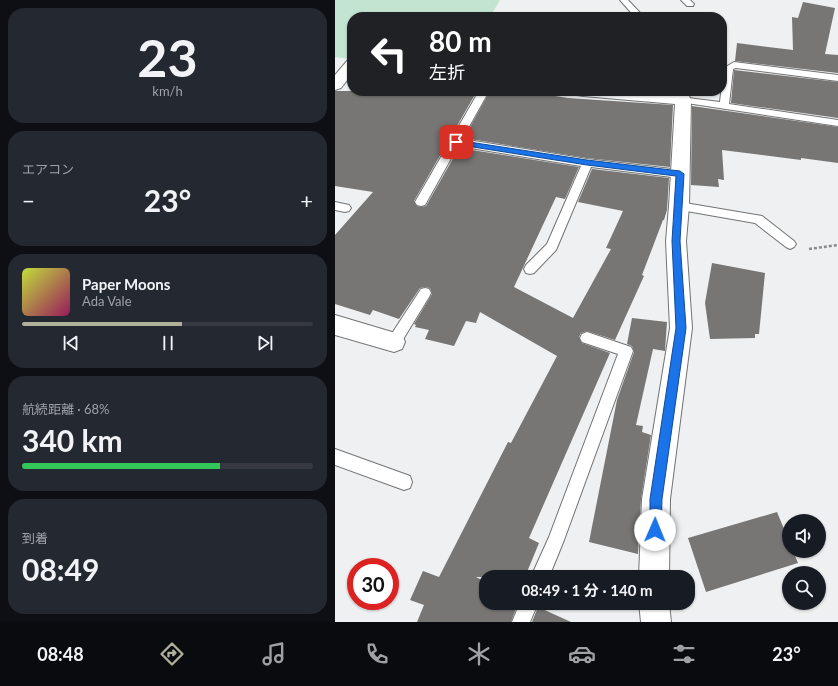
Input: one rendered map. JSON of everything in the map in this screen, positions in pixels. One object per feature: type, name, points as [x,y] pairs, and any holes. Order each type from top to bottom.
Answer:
[{"type":"street","points":[[335,60],[347,62]]},
{"type":"street","points":[[335,85],[347,69]]},
{"type":"street","points":[[654,570],[656,499],[681,328],[676,241],[679,206],[683,96]]},
{"type":"street","points":[[335,325],[394,342]]},
{"type":"lane","points":[[624,0],[635,12]]},
{"type":"lane","points":[[727,83],[729,68],[734,65],[838,78]]},
{"type":"lane","points":[[421,202],[481,96]]},
{"type":"lane","points":[[683,96],[724,106],[838,124]]},
{"type":"lane","points":[[724,106],[725,96]]},
{"type":"lane","points":[[456,142],[587,163],[680,174]]},
{"type":"lane","points":[[530,269],[552,247],[587,163]]},
{"type":"lane","points":[[679,206],[758,219],[790,244]]},
{"type":"lane","points":[[394,342],[425,293]]},
{"type":"lane","points":[[543,570],[556,540],[626,351],[587,338]]},
{"type":"lane","points":[[335,457],[404,482]]},
{"type":"lane","points":[[521,622],[526,610]]},
{"type":"path","points":[[790,244],[807,249],[838,245]]},
{"type":"green space","points":[[335,0],[500,0],[493,12],[347,12],[347,58],[335,57]]},
{"type":"building","points":[[803,2],[835,8],[825,54],[838,55],[838,73],[735,61],[737,43],[793,50],[792,17],[798,18]]},
{"type":"building","points":[[734,70],[838,82],[838,118],[731,103]]},
{"type":"building","points":[[335,91],[347,91],[347,96],[474,96],[414,201],[417,206],[426,206],[459,148],[579,167],[565,199],[556,197],[514,287],[573,318],[611,249],[606,248],[623,211],[578,202],[592,169],[669,178],[667,210],[664,220],[642,275],[644,276],[615,340],[587,331],[581,333],[579,337],[582,343],[610,353],[529,538],[539,543],[528,570],[479,570],[479,577],[476,577],[479,578],[479,610],[515,610],[511,622],[417,622],[424,605],[410,600],[423,571],[439,577],[508,442],[511,443],[557,356],[480,312],[476,323],[466,321],[454,346],[425,339],[429,330],[415,327],[416,325],[414,324],[432,294],[430,288],[420,288],[399,319],[373,310],[370,315],[335,304],[335,235],[373,192],[335,186]]},
{"type":"building","points":[[487,96],[555,96],[673,105],[670,167],[587,158],[464,138]]},
{"type":"building","points":[[692,106],[838,127],[838,163],[722,150],[724,180],[718,179],[719,187],[691,185]]},
{"type":"building","points":[[712,263],[765,273],[759,334],[755,334],[755,338],[710,339],[705,303]]},
{"type":"building","points":[[632,318],[667,322],[665,351],[653,349],[636,425],[643,426],[642,432],[651,435],[641,499],[638,554],[589,542],[617,400],[634,352],[632,346],[627,344]]},
{"type":"building","points":[[777,512],[782,524],[782,558],[796,558],[798,563],[782,566],[782,568],[706,592],[688,538]]},
{"type":"building","points":[[537,610],[545,610],[571,622],[532,622]]},
{"type":"route","points":[[456,142],[587,163],[680,174],[676,241],[681,328],[656,499],[655,530]]}]
